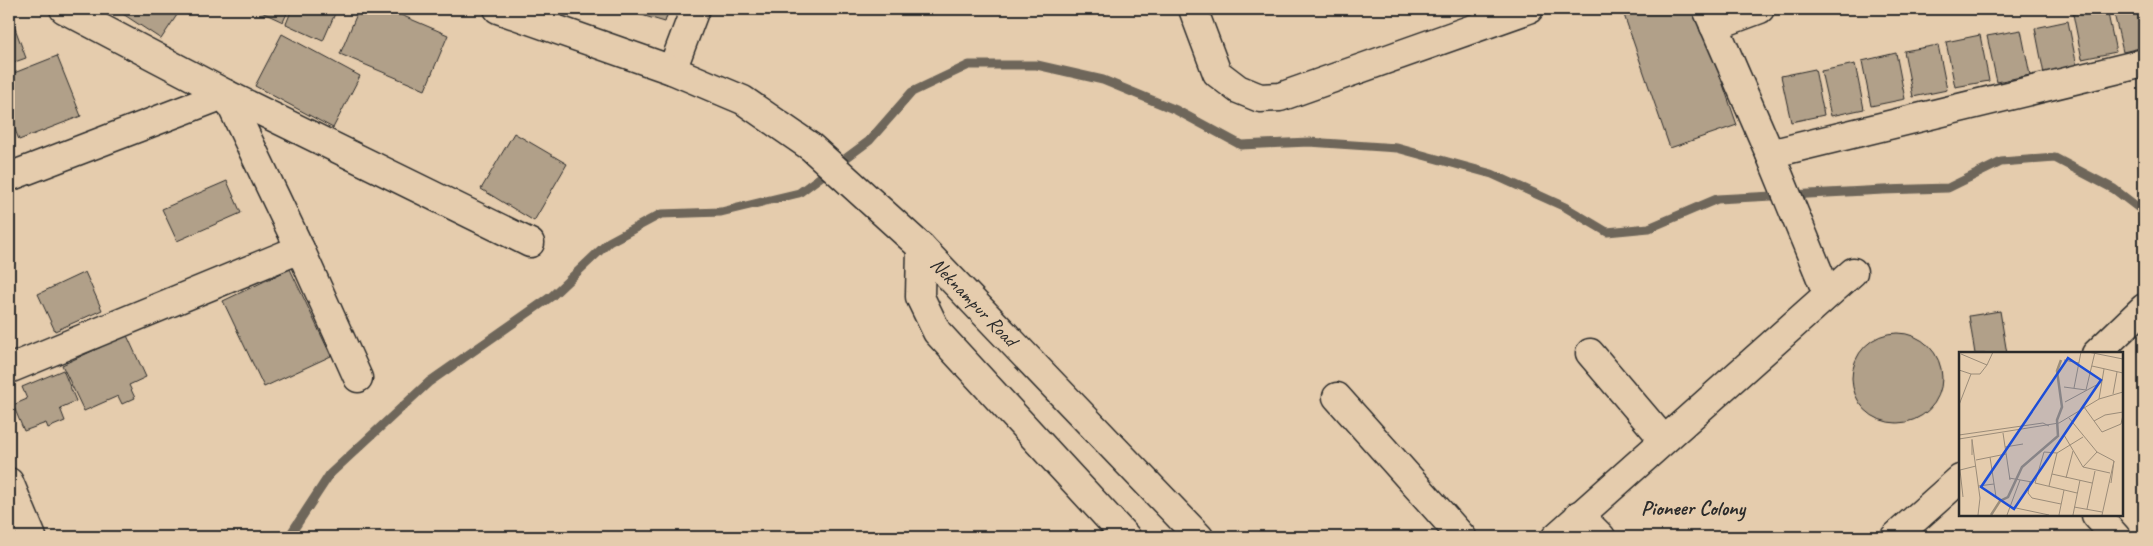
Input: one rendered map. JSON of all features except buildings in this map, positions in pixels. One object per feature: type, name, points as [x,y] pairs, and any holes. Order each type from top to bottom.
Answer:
[{"type":"street","points":[[64,9],[226,94],[530,243]]},
{"type":"street","points":[[498,9],[672,70],[743,100],[812,147],[861,194],[921,247]]},
{"type":"street","points":[[672,70],[695,9]]},
{"type":"street","points":[[1193,9],[1217,73],[1238,89],[1260,98],[1280,97],[1529,9]]},
{"type":"street","points":[[1760,9],[1711,18],[1827,294]]},
{"type":"street","points":[[1774,165],[2144,63]]},
{"type":"street","points":[[9,177],[226,94]]},
{"type":"street","points":[[226,94],[300,249],[358,378]]},
{"type":"street","name":"Neknampur Road","points":[[921,247],[920,297],[937,332],[1126,537]]},
{"type":"street","name":"Neknampur Road","points":[[921,247],[1199,537]]},
{"type":"street","points":[[9,369],[300,249]]},
{"type":"street","points":[[1556,537],[1853,272]]},
{"type":"street","points":[[2098,352],[2144,308]]},
{"type":"street","points":[[1590,353],[1664,440]]},
{"type":"street","points":[[1337,397],[1462,537]]},
{"type":"street","points":[[1895,537],[1959,480]]},
{"type":"street","points":[[9,482],[32,537]]},
{"type":"street","points":[[1580,515],[1601,537]]},
{"type":"street","points":[[2097,516],[2116,537]]},
{"type":"waterway","points":[[287,537],[330,474],[429,382],[552,296],[609,242],[661,214],[721,212],[799,193],[869,141],[912,92],[969,65],[1037,65],[1103,80],[1176,110],[1241,145],[1309,142],[1397,148],[1492,174],[1565,207],[1607,232],[1649,228],[1717,199],[1948,188],[2001,162],[2055,158],[2114,189],[2144,212]]},
{"type":"district","name":"Pioneer Colony","points":[[1693,508]]}]
